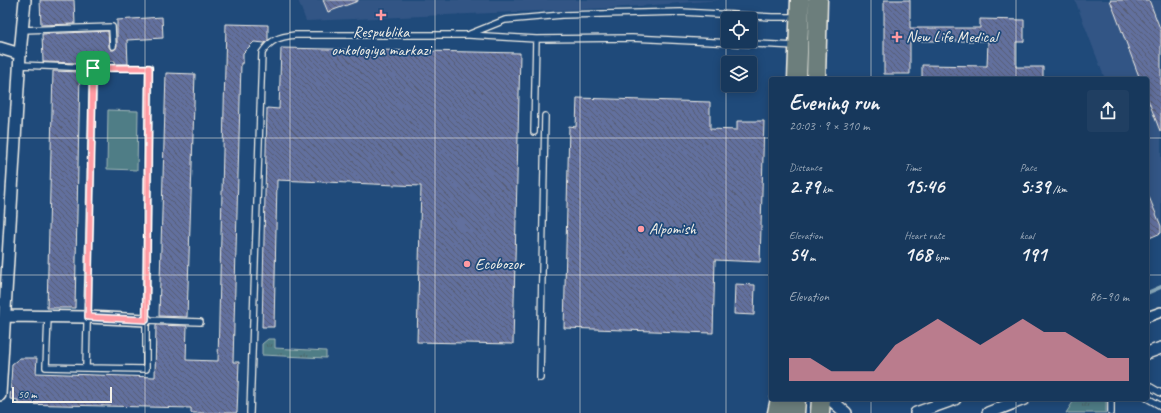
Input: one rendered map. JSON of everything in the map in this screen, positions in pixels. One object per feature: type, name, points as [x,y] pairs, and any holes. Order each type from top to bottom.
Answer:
[{"type":"main road","points":[[798,77],[807,46],[808,11]]},
{"type":"main road","points":[[807,46],[815,77]]},
{"type":"main road","points":[[777,413],[780,401]]},
{"type":"main road","points":[[795,413],[796,401]]},
{"type":"main road","points":[[820,413],[821,401]]},
{"type":"street","points":[[0,395],[5,316],[4,245],[25,0]]},
{"type":"street","points":[[0,48],[20,59]]},
{"type":"street","points":[[1149,316],[1161,312]]},
{"type":"street","points":[[5,316],[88,317],[146,320]]},
{"type":"street","points":[[1149,352],[1161,348]]},
{"type":"street","points":[[832,401],[846,413]]},
{"type":"street","points":[[916,413],[949,401]]},
{"type":"street","points":[[988,413],[1019,401]]},
{"type":"lane","points":[[469,34],[505,20],[562,15],[681,12],[772,17],[808,11]]},
{"type":"lane","points":[[22,30],[112,27],[113,46]]},
{"type":"lane","points":[[250,413],[262,53],[267,45],[275,39],[296,35],[469,34],[536,39],[632,38],[807,46]]},
{"type":"lane","points":[[534,132],[536,39]]},
{"type":"lane","points":[[20,59],[93,68],[149,68],[146,369],[46,367],[48,317]]},
{"type":"lane","points":[[86,368],[93,68]]},
{"type":"lane","points":[[540,378],[545,116]]},
{"type":"lane","points":[[146,320],[200,322]]},
{"type":"lane","points":[[1149,387],[1161,393]]},
{"type":"lane","points":[[1149,399],[1161,406]]},
{"type":"lane","points":[[1111,401],[1111,413]]},
{"type":"shaded area","name":"Respublika onkologiya markazi","points":[[298,0],[721,0],[611,8],[306,21]]},
{"type":"shaded area","points":[[1075,0],[1161,0],[1161,227],[1149,195],[1149,77],[1104,77]]},
{"type":"green space","points":[[108,110],[138,111],[137,170],[107,169]]},
{"type":"green space","points":[[268,339],[275,339],[275,348],[326,351],[326,358],[262,355],[262,344]]},
{"type":"green space","points":[[1106,401],[1106,413],[1066,413],[1073,402]]},
{"type":"building","points":[[40,0],[74,0],[75,24],[41,25]]},
{"type":"building","points":[[323,0],[358,0],[358,1],[328,12]]},
{"type":"building","points":[[884,0],[910,0],[910,28],[980,28],[980,19],[1024,20],[1024,42],[1016,42],[1016,67],[1043,67],[1043,77],[922,77],[922,65],[987,66],[988,41],[910,41],[910,74],[884,74]]},
{"type":"building","points":[[1110,0],[1149,0],[1161,31],[1161,131],[1149,102],[1149,77],[1139,77]]},
{"type":"building","points":[[162,17],[163,38],[127,40],[128,64],[115,64],[115,61],[81,63],[43,62],[42,34],[108,31],[109,47],[111,50],[114,50],[117,46],[117,20]]},
{"type":"building","points":[[226,24],[268,25],[268,40],[265,43],[254,42],[243,53],[243,63],[241,63],[233,362],[239,362],[237,413],[191,413],[191,408],[18,404],[18,400],[10,399],[12,364],[20,358],[37,358],[36,373],[155,377],[156,325],[187,326],[186,360],[218,361]]},
{"type":"building","name":"Ecobozor","points":[[281,48],[520,53],[513,344],[417,342],[421,186],[277,180],[274,327],[262,327],[267,108],[279,109]]},
{"type":"building","points":[[53,71],[80,72],[75,308],[47,308]]},
{"type":"building","points":[[166,73],[195,74],[187,317],[159,316]]},
{"type":"building","name":"Alpomish","points":[[577,98],[710,102],[710,129],[737,130],[737,121],[764,121],[760,262],[715,260],[713,333],[564,328],[569,126],[576,127]]},
{"type":"building","points":[[1149,197],[1161,226],[1161,233],[1149,238]]},
{"type":"building","points":[[735,284],[755,285],[754,315],[734,314]]},
{"type":"waterway","points":[[1149,292],[1161,287]]},
{"type":"place","name":"Respublika onkologiya markazi","points":[[381,15]]},
{"type":"place","name":"New Life Medical","points":[[897,37]]},
{"type":"place","name":"Alpomish","points":[[641,229]]},
{"type":"place","name":"Ecobozor","points":[[467,264]]},
{"type":"route","points":[[93,68],[149,68],[146,320],[88,317],[93,68]]}]
